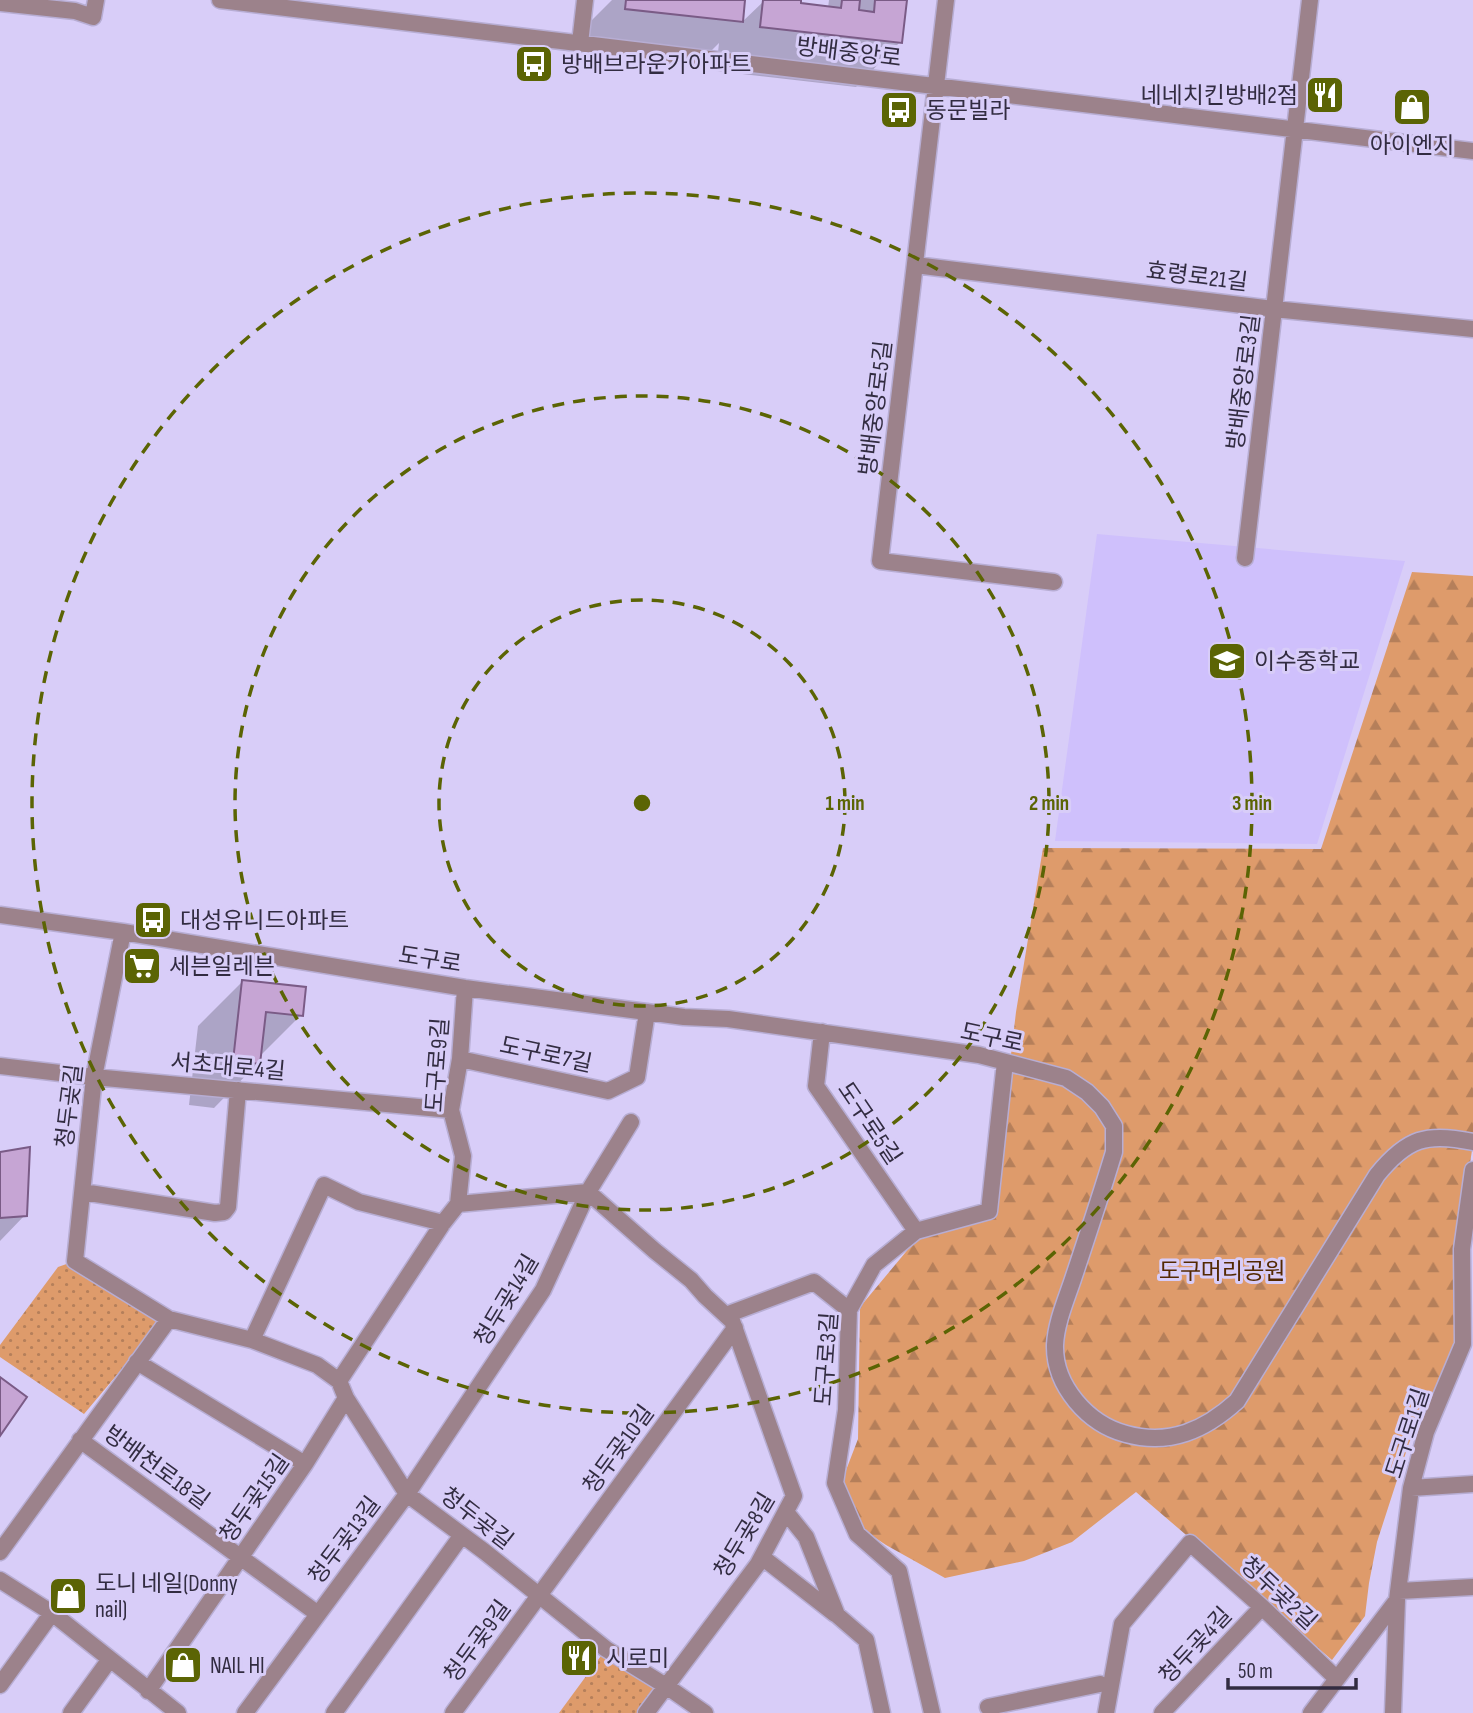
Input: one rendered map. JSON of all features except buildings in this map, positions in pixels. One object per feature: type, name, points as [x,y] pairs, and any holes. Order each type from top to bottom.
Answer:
[{"type":"street","points":[[0,3],[75,11],[93,17],[96,0]]},
{"type":"street","name":"방배중앙로","points":[[220,0],[1473,151]]},
{"type":"street","points":[[580,43],[585,0]]},
{"type":"street","name":"방배중앙로5길","points":[[946,0],[880,561],[1054,582]]},
{"type":"street","name":"방배중앙로3길","points":[[1245,558],[1310,0]]},
{"type":"street","name":"효령로21길","points":[[915,265],[1274,309],[1473,329]]},
{"type":"street","name":"도구로","points":[[0,915],[123,932],[465,988],[684,1017],[728,1018],[979,1055],[1066,1077],[1087,1091],[1102,1107],[1114,1126],[1114,1153],[1058,1327],[1056,1359],[1069,1390],[1089,1416],[1117,1432],[1155,1440],[1178,1436],[1220,1416],[1237,1401],[1377,1175],[1391,1157],[1408,1145],[1426,1138],[1446,1136],[1473,1142]]},
{"type":"street","name":"청두곶길","points":[[123,932],[94,1077],[75,1261],[169,1319],[252,1340],[317,1365],[339,1381],[346,1398],[407,1494],[606,1649],[705,1713]]},
{"type":"street","name":"도구로9길","points":[[458,1204],[463,1156],[451,1110],[460,1059],[465,988]]},
{"type":"street","name":"도구로7길","points":[[460,1059],[608,1091],[637,1077],[647,1012]]},
{"type":"street","name":"도구로5길","points":[[822,1032],[816,1086],[916,1231]]},
{"type":"street","name":"도구로3길","points":[[932,1713],[899,1571],[857,1534],[835,1483],[846,1410],[849,1310],[874,1265],[916,1231],[989,1211],[1005,1062]]},
{"type":"street","name":"서초대로4길","points":[[0,1066],[451,1110]]},
{"type":"street","points":[[83,1192],[215,1213],[224,1212],[228,1206],[238,1090]]},
{"type":"street","name":"청두곶14길","points":[[407,1494],[543,1290],[588,1192],[631,1122]]},
{"type":"street","name":"도구로1길","points":[[1393,1713],[1398,1596],[1411,1488],[1426,1432],[1463,1344],[1462,1249],[1473,1170]]},
{"type":"street","points":[[252,1340],[324,1185],[359,1202],[443,1223]]},
{"type":"street","points":[[339,1381],[458,1204],[588,1192]]},
{"type":"street","name":"청두곶8길","points":[[588,1192],[691,1280],[730,1322],[794,1496],[762,1557],[646,1713]]},
{"type":"street","points":[[730,1322],[814,1282],[849,1310]]},
{"type":"street","name":"방배천로18길","points":[[0,1552],[169,1319]]},
{"type":"street","name":"청두곶10길","points":[[538,1596],[730,1322]]},
{"type":"street","points":[[137,1362],[304,1464]]},
{"type":"street","name":"청두곶15길","points":[[148,1691],[304,1464],[346,1398]]},
{"type":"street","name":"방배천로18길","points":[[80,1440],[241,1556]]},
{"type":"street","points":[[1411,1488],[1473,1484]]},
{"type":"street","name":"청두곶13길","points":[[245,1713],[407,1494]]},
{"type":"street","points":[[786,1512],[806,1537],[837,1615]]},
{"type":"street","points":[[334,1713],[462,1535]]},
{"type":"street","name":"청두곶2길","points":[[1106,1713],[1122,1624],[1189,1543],[1262,1607],[1336,1678]]},
{"type":"street","name":"청두곶13길","points":[[241,1556],[318,1614]]},
{"type":"street","points":[[762,1557],[866,1640],[882,1713]]},
{"type":"street","points":[[0,1580],[52,1613],[178,1713]]},
{"type":"street","points":[[1311,1713],[1398,1596],[1473,1587]]},
{"type":"street","name":"청두곶9길","points":[[453,1713],[538,1596]]},
{"type":"street","name":"청두곶4길","points":[[1162,1713],[1262,1607]]},
{"type":"street","points":[[0,1685],[52,1613]]},
{"type":"street","points":[[71,1713],[110,1659]]},
{"type":"street","points":[[988,1707],[1100,1684]]},
{"type":"shaded area","name":"이수중학교","points":[[1097,534],[1405,561],[1317,844],[1055,841]]},
{"type":"green space","name":"도구머리공원","points":[[1412,572],[1473,576],[1473,1144],[1459,1233],[1462,1331],[1409,1443],[1377,1542],[1365,1616],[1332,1660],[1136,1492],[1072,1542],[1024,1561],[945,1578],[859,1527],[840,1486],[858,1439],[860,1307],[915,1241],[992,1216],[1016,1012],[1043,848],[1321,849]]},
{"type":"green space","points":[[75,1261],[163,1320],[84,1414],[0,1357],[0,1345],[58,1267]]},
{"type":"green space","points":[[606,1649],[666,1686],[646,1713],[559,1713]]},
{"type":"place","name":"방배브라운가아파트","points":[[534,64]]},
{"type":"place","name":"네네치킨방배2점","points":[[1325,95]]},
{"type":"place","name":"아이엔지","points":[[1412,107]]},
{"type":"place","name":"동문빌라","points":[[899,110]]},
{"type":"place","name":"이수중학교","points":[[1227,661]]},
{"type":"place","name":"대성유니드아파트","points":[[153,920]]},
{"type":"place","name":"세븐일레븐","points":[[142,966]]},
{"type":"place","name":"도니 네일(Donny nail)","points":[[68,1596]]},
{"type":"place","name":"시로미","points":[[579,1658]]},
{"type":"place","name":"NAIL HI","points":[[183,1665]]}]
